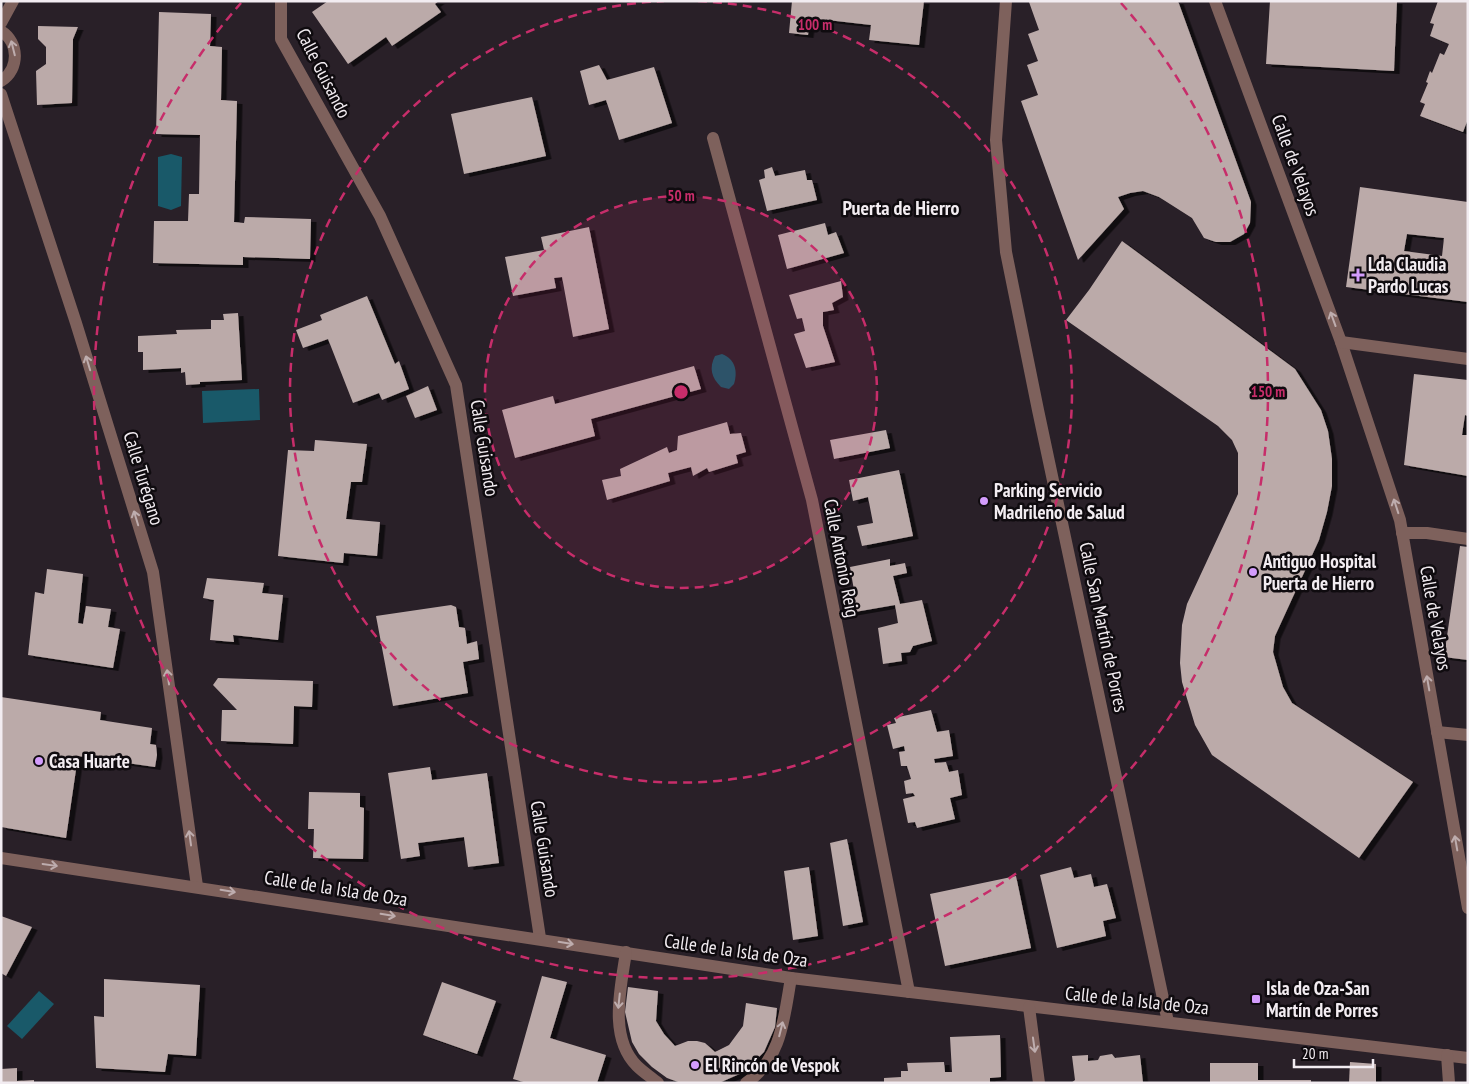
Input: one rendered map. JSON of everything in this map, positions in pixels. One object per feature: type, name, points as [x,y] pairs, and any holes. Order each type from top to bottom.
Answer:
[{"type":"street","points":[[1,23],[13,1]]},
{"type":"street","name":"Calle Guisando","points":[[281,1],[281,39],[380,216],[456,385],[540,938]]},
{"type":"street","name":"Calle San Martín de Porres","points":[[1006,1],[996,140],[1006,252],[1168,1022]]},
{"type":"street","name":"Calle de Velayos","points":[[1215,1],[1341,342],[1400,520],[1468,908]]},
{"type":"street","points":[[1,31],[12,42],[15,61],[12,70],[1,81]]},
{"type":"street","name":"Calle Turégano","points":[[1,94],[76,324],[153,572],[197,886]]},
{"type":"street","name":"Calle Antonio Reig","points":[[713,138],[812,500],[909,992]]},
{"type":"street","points":[[1341,342],[1468,359]]},
{"type":"street","points":[[1402,532],[1427,533],[1468,539]]},
{"type":"street","points":[[1437,732],[1468,735]]},
{"type":"street","name":"Calle de la Isla de Oza","points":[[1,858],[540,938],[791,978],[1468,1058]]},
{"type":"street","points":[[626,952],[618,1007],[620,1026],[625,1046],[636,1065],[658,1083]]},
{"type":"street","points":[[746,1083],[769,1061],[777,1045],[791,978]]},
{"type":"street","points":[[1029,1007],[1039,1083]]},
{"type":"street","points":[[1447,1056],[1449,1083]]},
{"type":"water","points":[[171,154],[182,157],[181,206],[171,210],[158,206],[158,157]]},
{"type":"water","points":[[722,354],[733,362],[736,375],[734,384],[729,389],[721,387],[715,380],[712,372],[715,356]]},
{"type":"water","points":[[259,389],[260,420],[203,423],[202,391]]},
{"type":"water","points":[[39,991],[54,1004],[22,1039],[7,1026]]},
{"type":"building","points":[[328,1],[439,1],[435,4],[441,12],[392,46],[386,37],[348,64],[312,12]]},
{"type":"building","points":[[792,1],[924,1],[919,45],[869,40],[871,25],[810,18],[808,35],[789,33]]},
{"type":"building","points":[[1178,1],[1251,202],[1250,223],[1244,234],[1230,242],[1216,242],[1204,238],[1192,218],[1159,197],[1143,191],[1130,193],[1118,197],[1124,209],[1078,260],[1021,101],[1038,95],[1027,65],[1038,61],[1028,34],[1039,30],[1029,2]]},
{"type":"building","points":[[1270,1],[1397,1],[1394,71],[1266,64]]},
{"type":"building","points":[[1438,1],[1468,1],[1468,119],[1463,132],[1420,116],[1425,104],[1420,102],[1428,83],[1426,82],[1430,71],[1432,73],[1440,53],[1444,55],[1449,44],[1430,36],[1434,24],[1430,23]]},
{"type":"building","points":[[159,12],[211,14],[210,46],[222,47],[221,100],[237,101],[234,222],[244,223],[245,217],[311,219],[310,259],[243,257],[243,265],[153,263],[154,221],[188,221],[189,194],[199,194],[200,135],[156,134]]},
{"type":"building","points":[[38,26],[78,27],[73,39],[72,103],[37,105],[36,71],[46,64],[46,47],[38,39]]},
{"type":"building","points":[[599,65],[607,80],[654,67],[672,123],[619,140],[606,100],[589,105],[580,71]]},
{"type":"building","points":[[532,97],[546,156],[464,174],[451,114]]},
{"type":"building","points":[[772,167],[775,176],[805,170],[807,180],[812,180],[817,200],[767,211],[759,180],[765,178],[764,170]]},
{"type":"building","points":[[1360,187],[1468,202],[1468,302],[1346,287]],"holes":[[[1407,234],[1444,238],[1442,256],[1404,251]]]},
{"type":"building","points":[[825,223],[828,235],[836,232],[844,253],[787,269],[778,235]]},
{"type":"building","points":[[589,227],[609,329],[573,337],[562,277],[554,278],[556,288],[513,296],[505,257],[544,250],[541,237]]},
{"type":"building","name":"Antiguo Hospital Puerta de Hierro","points":[[1122,241],[1295,369],[1321,410],[1328,431],[1332,459],[1332,486],[1327,512],[1319,540],[1275,636],[1273,652],[1283,687],[1292,703],[1413,782],[1359,858],[1212,755],[1195,725],[1182,682],[1180,663],[1182,625],[1187,604],[1238,494],[1238,453],[1232,440],[1218,426],[1066,320]]},
{"type":"building","points":[[841,281],[843,297],[832,303],[834,310],[823,312],[823,326],[835,362],[806,368],[794,334],[805,331],[802,318],[797,319],[789,295]]},
{"type":"building","points":[[367,296],[395,364],[399,361],[409,389],[382,400],[379,393],[353,403],[328,339],[303,348],[296,330],[322,320],[320,315]]},
{"type":"building","points":[[238,313],[242,380],[200,382],[200,384],[186,385],[185,372],[181,373],[181,368],[143,370],[143,352],[138,352],[138,336],[177,334],[176,330],[211,329],[211,320],[224,320],[223,314]]},
{"type":"building","points":[[694,366],[701,389],[591,419],[595,436],[515,458],[502,410],[553,396],[555,404]]},
{"type":"building","points":[[1414,374],[1468,380],[1468,416],[1465,415],[1462,435],[1468,435],[1468,476],[1404,465]]},
{"type":"building","points":[[428,386],[437,410],[415,418],[406,396]]},
{"type":"building","points":[[727,422],[730,434],[741,433],[746,452],[736,455],[738,463],[709,472],[707,468],[693,476],[691,467],[668,473],[670,481],[607,500],[602,480],[621,476],[620,469],[667,447],[669,453],[677,450],[678,436]]},
{"type":"building","points":[[886,430],[890,448],[834,459],[830,440]]},
{"type":"building","points":[[315,440],[367,444],[362,482],[351,482],[346,519],[380,522],[377,556],[344,553],[343,563],[278,556],[288,450],[314,451]]},
{"type":"building","points":[[899,470],[913,536],[862,546],[857,526],[873,523],[868,497],[853,501],[849,480]]},
{"type":"building","points":[[1460,546],[1468,547],[1468,660],[1444,657]]},
{"type":"building","points":[[890,559],[890,566],[905,563],[907,573],[893,576],[900,604],[922,600],[932,641],[913,646],[910,652],[901,653],[902,661],[883,664],[878,628],[898,623],[895,605],[849,613],[847,598],[855,596],[850,567]]},
{"type":"building","points":[[47,569],[83,574],[78,623],[83,624],[86,606],[111,609],[108,627],[120,629],[113,668],[28,655],[35,592],[44,594]]},
{"type":"building","points":[[207,578],[264,583],[262,593],[283,595],[278,640],[233,635],[234,642],[210,640],[214,600],[203,598]]},
{"type":"building","points":[[451,605],[456,607],[459,627],[465,628],[467,644],[477,641],[479,659],[463,662],[468,693],[393,706],[376,616]]},
{"type":"building","points":[[218,678],[313,681],[312,707],[294,706],[293,744],[221,741],[222,710],[237,710],[213,685]]},
{"type":"building","name":"Casa Huarte","points":[[1,697],[101,712],[100,720],[152,728],[150,744],[156,745],[155,767],[78,756],[66,838],[1,827]]},
{"type":"building","points":[[931,710],[937,732],[949,730],[953,756],[934,759],[935,763],[946,762],[949,772],[958,770],[962,795],[950,798],[955,819],[917,828],[915,822],[908,823],[903,799],[915,796],[913,793],[906,794],[904,781],[911,779],[907,766],[901,766],[899,752],[905,751],[904,746],[893,749],[887,725],[896,723],[894,718]]},
{"type":"building","points":[[430,767],[432,780],[487,773],[499,863],[468,867],[464,837],[418,843],[420,856],[401,859],[388,773]]},
{"type":"building","points":[[309,792],[360,793],[360,807],[364,808],[363,859],[313,858],[314,829],[308,829]]},
{"type":"building","points":[[847,839],[863,922],[843,926],[830,843]]},
{"type":"building","points":[[809,867],[818,936],[793,940],[784,871]]},
{"type":"building","points":[[1071,867],[1074,878],[1091,874],[1094,887],[1107,884],[1116,918],[1103,921],[1106,936],[1057,948],[1040,875]]},
{"type":"building","points":[[1016,876],[1031,948],[945,966],[930,894]]},
{"type":"building","points":[[1,916],[32,927],[6,976],[1,973]]},
{"type":"building","points":[[542,976],[567,982],[550,1038],[606,1055],[597,1083],[527,1083],[513,1079]]},
{"type":"building","points":[[104,979],[200,985],[196,1056],[168,1054],[165,1072],[96,1068],[94,1016],[104,1017]]},
{"type":"building","points":[[442,982],[496,1001],[477,1054],[423,1035]]},
{"type":"building","points":[[628,987],[658,991],[656,1021],[675,1046],[688,1041],[697,1041],[705,1043],[715,1052],[729,1045],[743,1026],[746,1003],[777,1008],[775,1027],[764,1052],[744,1072],[719,1083],[681,1083],[667,1078],[652,1067],[639,1054],[632,1042],[625,1012]]},
{"type":"building","points":[[1000,1035],[1001,1077],[990,1078],[990,1083],[884,1083],[884,1078],[901,1077],[901,1071],[908,1071],[907,1063],[944,1062],[945,1072],[952,1072],[950,1037]]},
{"type":"building","points":[[1112,1054],[1115,1058],[1140,1055],[1143,1083],[1071,1083],[1075,1080],[1072,1056],[1088,1055],[1088,1061],[1098,1060],[1100,1056]]},
{"type":"building","points":[[1350,1062],[1376,1064],[1376,1083],[1349,1083]]},
{"type":"building","points":[[1210,1063],[1258,1063],[1258,1080],[1311,1080],[1311,1083],[1210,1083]]},
{"type":"building","points":[[17,1068],[17,1081],[34,1080],[34,1083],[1,1083],[1,1069]]},
{"type":"place","name":"Lda Claudia Pardo Lucas","points":[[1358,275]]},
{"type":"place","name":"Parking Servicio Madrileño de Salud","points":[[984,501]]},
{"type":"place","name":"Antiguo Hospital Puerta de Hierro","points":[[1253,572]]},
{"type":"place","name":"Casa Huarte","points":[[39,761]]},
{"type":"place","name":"Isla de Oza-San Martín de Porres","points":[[1256,999]]},
{"type":"place","name":"El Rincón de Vespok","points":[[695,1065]]},
{"type":"district","name":"Puerta de Hierro","points":[[901,208]]}]
